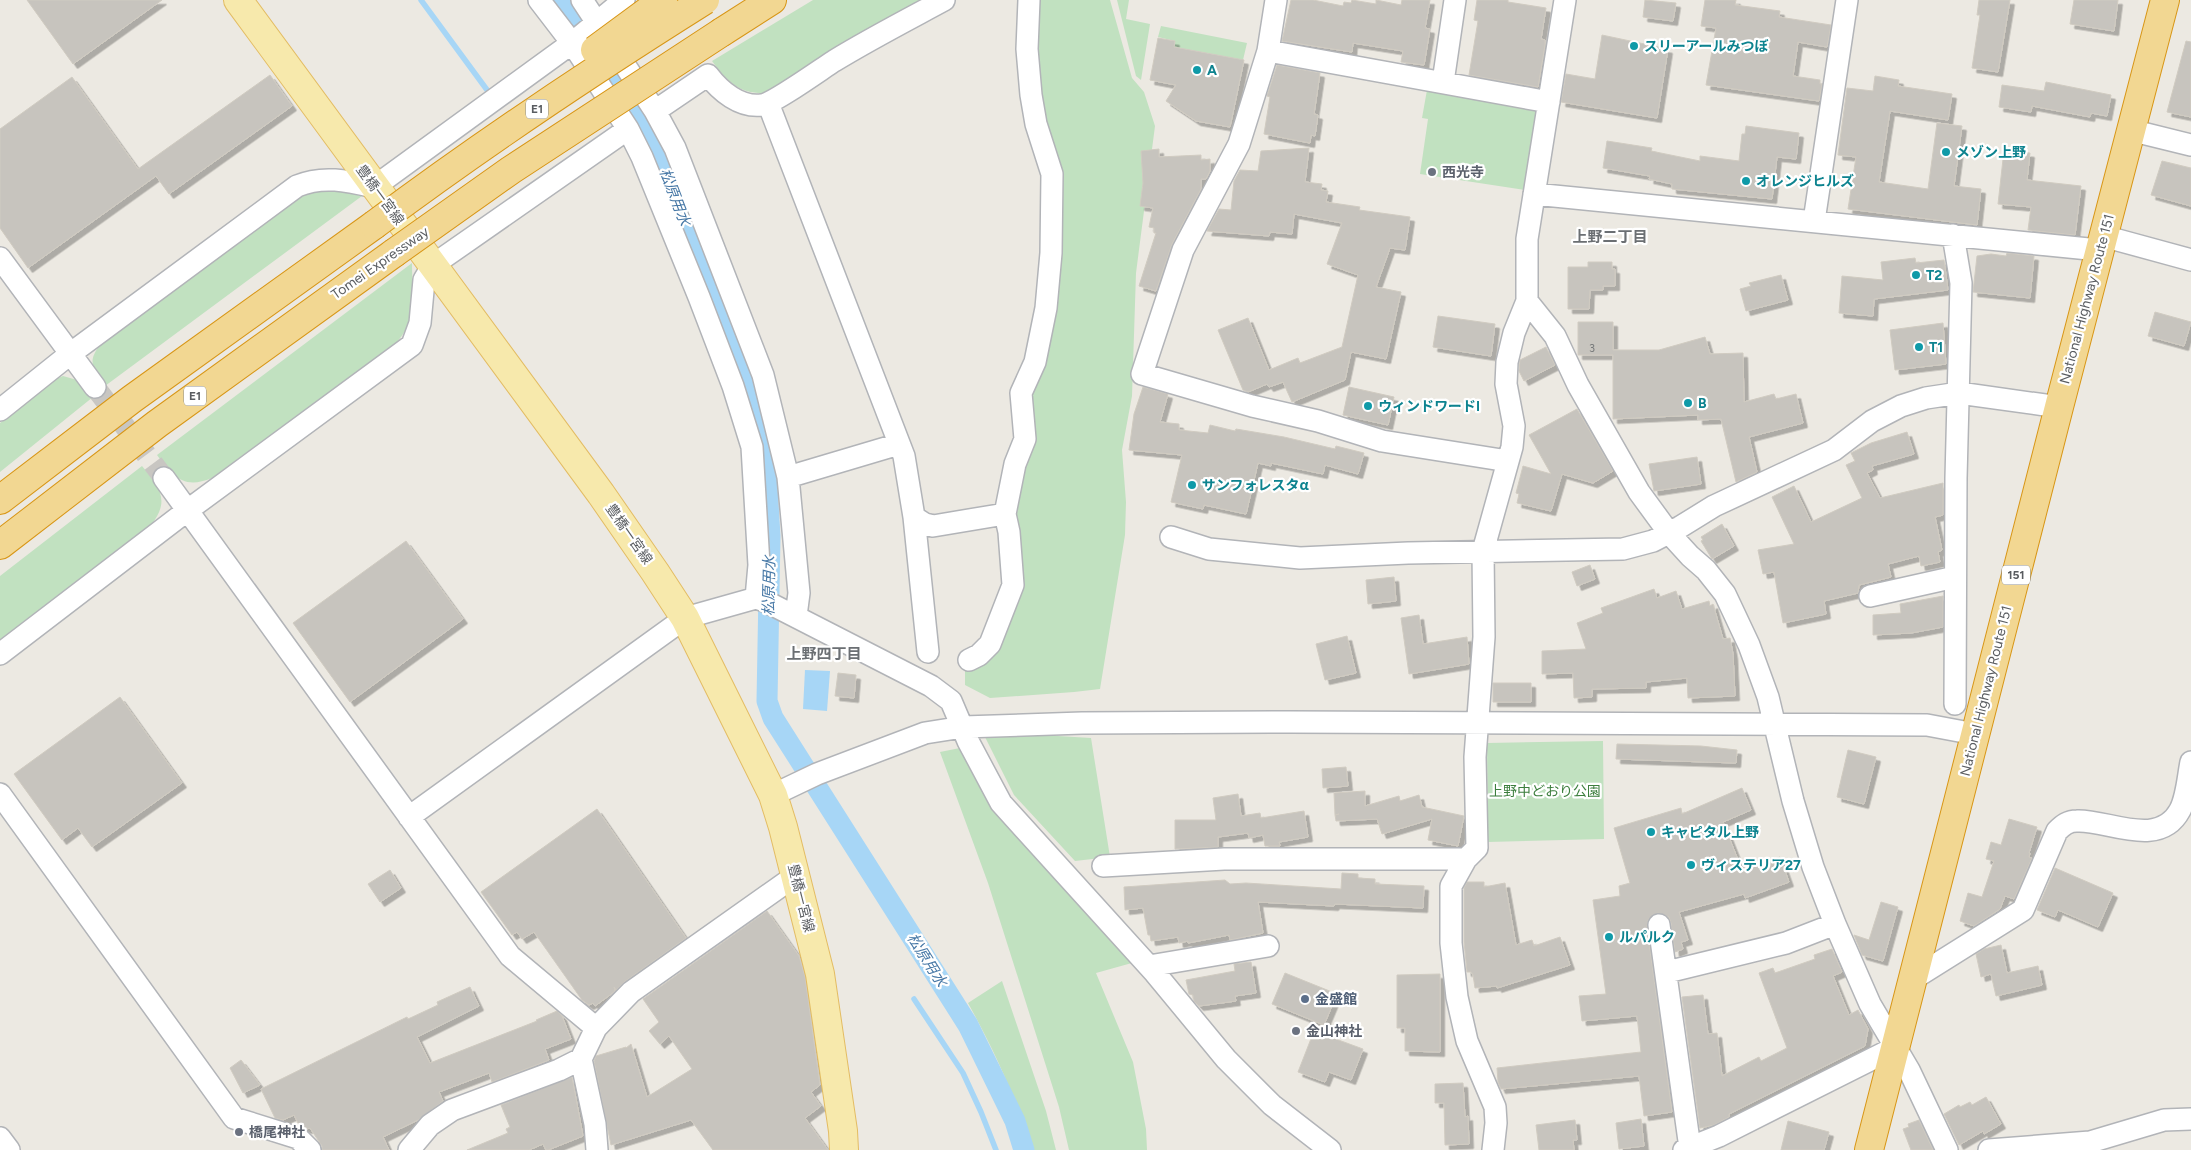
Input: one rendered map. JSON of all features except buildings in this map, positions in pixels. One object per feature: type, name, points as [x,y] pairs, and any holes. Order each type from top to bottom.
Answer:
[{"type":"highway","points":[[374,224],[446,159],[663,0]]},
{"type":"highway","name":"E1","points":[[0,500],[132,398],[455,165],[629,48],[705,0]]},
{"type":"highway","name":"Tomei Expressway","points":[[0,545],[157,424],[394,253],[512,170],[772,0]]},
{"type":"highway","name":"National Highway Route 151","points":[[1869,1150],[2165,0]]},
{"type":"main road","name":"豊橋一宮線","points":[[238,0],[601,494],[685,618],[772,796],[820,974],[843,1131],[844,1150]]},
{"type":"street","points":[[539,0],[572,43],[628,129],[642,157],[699,297],[752,447],[759,565],[776,606],[940,691],[952,701],[968,741],[1000,803],[1149,966],[1226,1058],[1272,1105],[1330,1150]]},
{"type":"street","points":[[409,817],[685,618],[776,606],[799,593],[788,477],[763,375],[675,148],[655,111],[582,0]]},
{"type":"street","points":[[0,410],[70,354],[297,186],[320,180],[346,181],[374,187],[572,43],[624,0]]},
{"type":"street","points":[[655,111],[708,75],[718,89],[733,99],[754,104],[768,103],[836,60],[944,0]]},
{"type":"street","points":[[969,660],[979,655],[990,644],[1013,585],[1005,514],[1015,464],[1025,439],[1022,393],[1037,353],[1046,308],[1051,253],[1052,174],[1036,124],[1031,95],[1028,49],[1029,0]]},
{"type":"street","points":[[1276,0],[1268,51],[1240,144],[1183,250],[1142,374],[1252,406],[1318,421],[1382,441],[1508,461]]},
{"type":"street","points":[[1443,82],[1455,0]]},
{"type":"street","points":[[1493,1150],[1496,1124],[1495,1107],[1467,1041],[1457,997],[1451,943],[1451,886],[1466,859],[1477,848],[1475,758],[1484,637],[1483,551],[1512,447],[1514,426],[1506,384],[1507,362],[1514,333],[1526,301],[1527,239],[1565,0]]},
{"type":"street","points":[[1814,221],[1846,0]]},
{"type":"street","points":[[1268,51],[1549,102]]},
{"type":"street","points":[[768,103],[904,456],[914,517],[928,652]]},
{"type":"street","points":[[0,654],[188,510],[412,345],[420,323],[424,280],[432,265],[628,129]]},
{"type":"street","points":[[2130,130],[2191,145]]},
{"type":"street","points":[[1534,194],[1953,235],[2101,243],[2191,260]]},
{"type":"street","points":[[1953,235],[1961,283],[1955,704]]},
{"type":"street","points":[[0,258],[95,387]]},
{"type":"street","points":[[1526,301],[1555,336],[1578,385],[1639,492],[1669,533],[1706,570],[1725,594],[1749,645],[1768,697],[1793,801],[1813,867],[1835,924],[1870,1004],[1896,1046],[1947,1150]]},
{"type":"street","points":[[1171,537],[1209,549],[1300,558],[1623,548],[1653,541],[1714,506],[1834,450],[1872,421],[1901,406],[1926,398],[1959,393],[2059,407]]},
{"type":"street","points":[[788,477],[899,444]]},
{"type":"street","points":[[164,478],[510,956],[596,1028]]},
{"type":"street","points":[[914,517],[925,524],[933,526],[1005,514]]},
{"type":"street","points":[[1870,596],[1956,577]]},
{"type":"street","points":[[772,796],[808,779],[925,733],[963,727],[1092,723],[1934,725],[1975,734]]},
{"type":"street","points":[[1913,979],[2023,910],[2057,831],[2067,822],[2080,821],[2122,830],[2136,830],[2160,827],[2172,821],[2180,809],[2191,762]]},
{"type":"street","points":[[0,794],[234,1118],[298,1138],[310,1150]]},
{"type":"street","points":[[1104,866],[1224,860],[1466,859]]},
{"type":"street","points":[[409,1150],[430,1125],[452,1110],[559,1070],[581,1059],[596,1028],[632,992],[795,876]]},
{"type":"street","points":[[1659,924],[1667,972],[1687,1149],[1719,1136],[1896,1046]]},
{"type":"street","points":[[1667,972],[1786,943],[1835,924]]},
{"type":"street","points":[[1149,966],[1268,946]]},
{"type":"street","points":[[581,1059],[595,1124],[598,1150]]},
{"type":"street","points":[[1989,1150],[2090,1142],[2164,1120],[2191,1119]]},
{"type":"street","points":[[0,1138],[9,1150]]},
{"type":"green space","points":[[813,0],[929,0],[768,93],[750,92],[736,86],[723,75],[712,61]]},
{"type":"green space","points":[[1036,0],[1110,0],[1132,78],[1144,92],[1155,126],[1136,273],[1132,396],[1122,450],[1126,502],[1125,535],[1100,689],[990,698],[965,685],[965,667],[999,645],[1011,512],[1028,394],[1043,365],[1045,122],[1039,76]]},
{"type":"green space","points":[[1117,0],[1129,0],[1126,19],[1150,24],[1141,80],[1136,76]]},
{"type":"green space","points":[[1161,26],[1247,43],[1243,60],[1174,47],[1175,41],[1158,37]]},
{"type":"green space","points":[[1427,90],[1533,107],[1537,116],[1525,190],[1420,174],[1428,119],[1422,118]]},
{"type":"green space","points":[[320,187],[366,193],[105,386],[93,366],[93,357],[100,345],[305,193]]},
{"type":"green space","points":[[412,263],[413,297],[410,317],[402,336],[394,345],[212,478],[186,482],[174,475],[163,463],[157,455]]},
{"type":"green space","points":[[63,376],[77,380],[93,397],[0,472],[0,423],[56,379]]},
{"type":"green space","points":[[142,466],[158,487],[160,494],[160,508],[151,525],[0,642],[0,576]]},
{"type":"green space","points":[[1025,734],[1091,738],[1110,857],[1075,861],[1014,795],[985,737]]},
{"type":"green space","name":"上野中どおり公園","points":[[1603,741],[1604,839],[1488,842],[1487,743]]},
{"type":"green space","points":[[960,748],[992,809],[1053,875],[1139,961],[1096,973],[1133,1062],[1146,1129],[1147,1150],[1069,1150],[1059,1107],[988,883],[940,752]]},
{"type":"green space","points":[[1002,981],[1046,1111],[1056,1150],[1031,1150],[1019,1112],[1004,1075],[968,1003]]},
{"type":"water","points":[[805,670],[830,671],[827,711],[803,709]]},
{"type":"waterway","points":[[421,0],[490,94]]},
{"type":"waterway","name":"松原用水","points":[[559,0],[632,106],[661,159],[756,411],[765,454],[770,536],[767,701],[773,718],[968,1025],[1015,1121],[1024,1150]]},
{"type":"waterway","points":[[914,999],[963,1073],[996,1150]]},
{"type":"tunnel","points":[[95,387],[164,478]]},
{"type":"place","name":"スリーアールみつぼ","points":[[1634,46]]},
{"type":"place","name":"A","points":[[1197,70]]},
{"type":"place","name":"メゾン上野","points":[[1946,152]]},
{"type":"place","name":"西光寺","points":[[1432,172]]},
{"type":"place","name":"オレンジヒルズ","points":[[1746,181]]},
{"type":"place","name":"T2","points":[[1916,275]]},
{"type":"place","name":"T1","points":[[1919,347]]},
{"type":"place","name":"B","points":[[1688,403]]},
{"type":"place","name":"ウィンドワードI","points":[[1368,406]]},
{"type":"place","name":"サンフォレスタα","points":[[1192,485]]},
{"type":"place","name":"キャピタル上野","points":[[1651,832]]},
{"type":"place","name":"ヴィステリア27","points":[[1691,865]]},
{"type":"place","name":"ルパルク","points":[[1609,937]]},
{"type":"place","name":"金盛館","points":[[1305,999]]},
{"type":"place","name":"金山神社","points":[[1296,1031]]},
{"type":"place","name":"橋尾神社","points":[[239,1132]]},
{"type":"district","name":"上野二丁目","points":[[1610,237]]},
{"type":"district","name":"上野四丁目","points":[[824,654]]}]
